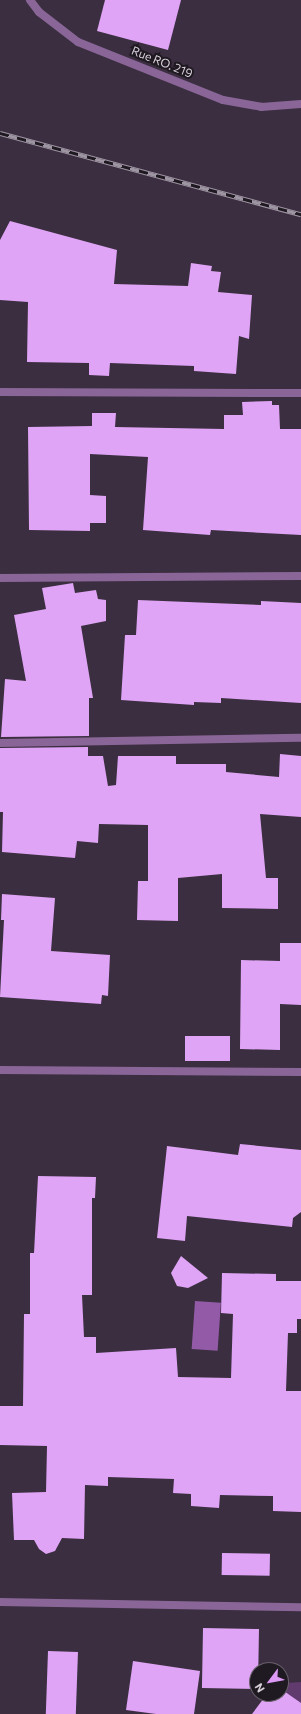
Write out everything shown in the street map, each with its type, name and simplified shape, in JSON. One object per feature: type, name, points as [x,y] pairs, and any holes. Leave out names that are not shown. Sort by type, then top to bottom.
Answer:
[{"type":"street","name":"Rue RO. 219","points":[[30,0],[39,12],[78,42],[223,100],[261,107],[301,104]]},
{"type":"street","points":[[0,392],[301,393]]},
{"type":"street","points":[[0,578],[301,576]]},
{"type":"street","points":[[0,743],[301,738]]},
{"type":"street","points":[[0,1070],[301,1072]]},
{"type":"street","points":[[0,1602],[301,1606]]},
{"type":"shaded area","points":[[195,1301],[221,1303],[218,1351],[192,1349]]},
{"type":"shaded area","points":[[301,1682],[301,1714],[274,1714],[278,1702],[289,1702],[289,1683]]},
{"type":"building","points":[[105,0],[181,0],[168,50],[97,31]]},
{"type":"building","points":[[10,221],[117,250],[114,284],[188,286],[191,263],[212,266],[211,271],[221,272],[218,292],[252,295],[249,339],[239,336],[236,374],[194,371],[194,366],[110,363],[109,376],[89,375],[89,363],[27,362],[28,302],[0,300],[0,240]]},
{"type":"building","points":[[272,401],[272,405],[279,405],[280,429],[301,429],[301,535],[211,530],[210,535],[143,530],[148,457],[90,454],[90,495],[106,496],[106,523],[90,523],[90,531],[29,530],[28,427],[92,426],[92,413],[116,413],[115,427],[224,429],[224,415],[243,415],[242,402]]},
{"type":"building","points":[[73,583],[75,593],[96,590],[98,599],[106,600],[106,621],[81,626],[93,698],[89,698],[89,736],[1,737],[5,679],[26,681],[14,615],[46,609],[42,588]]},
{"type":"building","points":[[138,600],[261,605],[261,601],[301,603],[301,703],[221,698],[221,703],[194,702],[194,705],[121,700],[125,635],[136,635]]},
{"type":"building","points":[[88,747],[88,756],[103,756],[108,786],[116,785],[118,756],[176,756],[176,764],[226,764],[226,772],[279,777],[280,754],[301,756],[301,817],[260,814],[266,878],[278,878],[278,909],[222,908],[222,874],[178,878],[178,921],[137,920],[138,881],[148,881],[148,825],[99,824],[98,843],[77,841],[75,858],[2,852],[3,812],[0,812],[0,748]]},
{"type":"building","points":[[2,894],[55,898],[51,951],[110,955],[108,996],[102,995],[101,1004],[0,997],[4,920],[1,920]]},
{"type":"building","points":[[280,943],[301,943],[301,1005],[280,1004],[280,1050],[240,1049],[241,960],[280,961]]},
{"type":"building","points":[[185,1036],[230,1036],[230,1061],[185,1061]]},
{"type":"building","points":[[240,1144],[301,1150],[301,1212],[293,1218],[292,1227],[187,1216],[185,1241],[157,1238],[167,1146],[238,1155]]},
{"type":"building","points":[[38,1176],[96,1177],[95,1198],[92,1198],[92,1295],[82,1295],[84,1337],[96,1337],[96,1353],[176,1348],[178,1377],[231,1378],[233,1314],[221,1313],[222,1273],[276,1274],[276,1281],[301,1281],[301,1319],[297,1319],[297,1333],[288,1333],[286,1391],[301,1391],[301,1512],[273,1511],[273,1496],[220,1495],[219,1508],[191,1506],[191,1494],[173,1493],[174,1479],[108,1477],[108,1486],[85,1485],[84,1539],[62,1538],[55,1551],[46,1554],[39,1549],[34,1540],[14,1540],[12,1493],[46,1492],[47,1446],[0,1445],[0,1406],[23,1406],[24,1314],[30,1314],[30,1253],[34,1253]]},
{"type":"building","points":[[181,1256],[208,1278],[188,1288],[177,1286],[171,1273]]},
{"type":"building","points":[[222,1553],[270,1554],[270,1576],[222,1575]]},
{"type":"building","points":[[203,1628],[259,1629],[258,1662],[249,1662],[249,1689],[202,1688]]},
{"type":"building","points":[[48,1651],[78,1652],[76,1714],[46,1714]]},
{"type":"building","points":[[133,1661],[200,1671],[194,1714],[156,1714],[126,1710]]},
{"type":"building","points":[[289,1695],[301,1703],[301,1714],[252,1714],[261,1702],[289,1702]]},
{"type":"railway","points":[[0,133],[301,214]]}]
